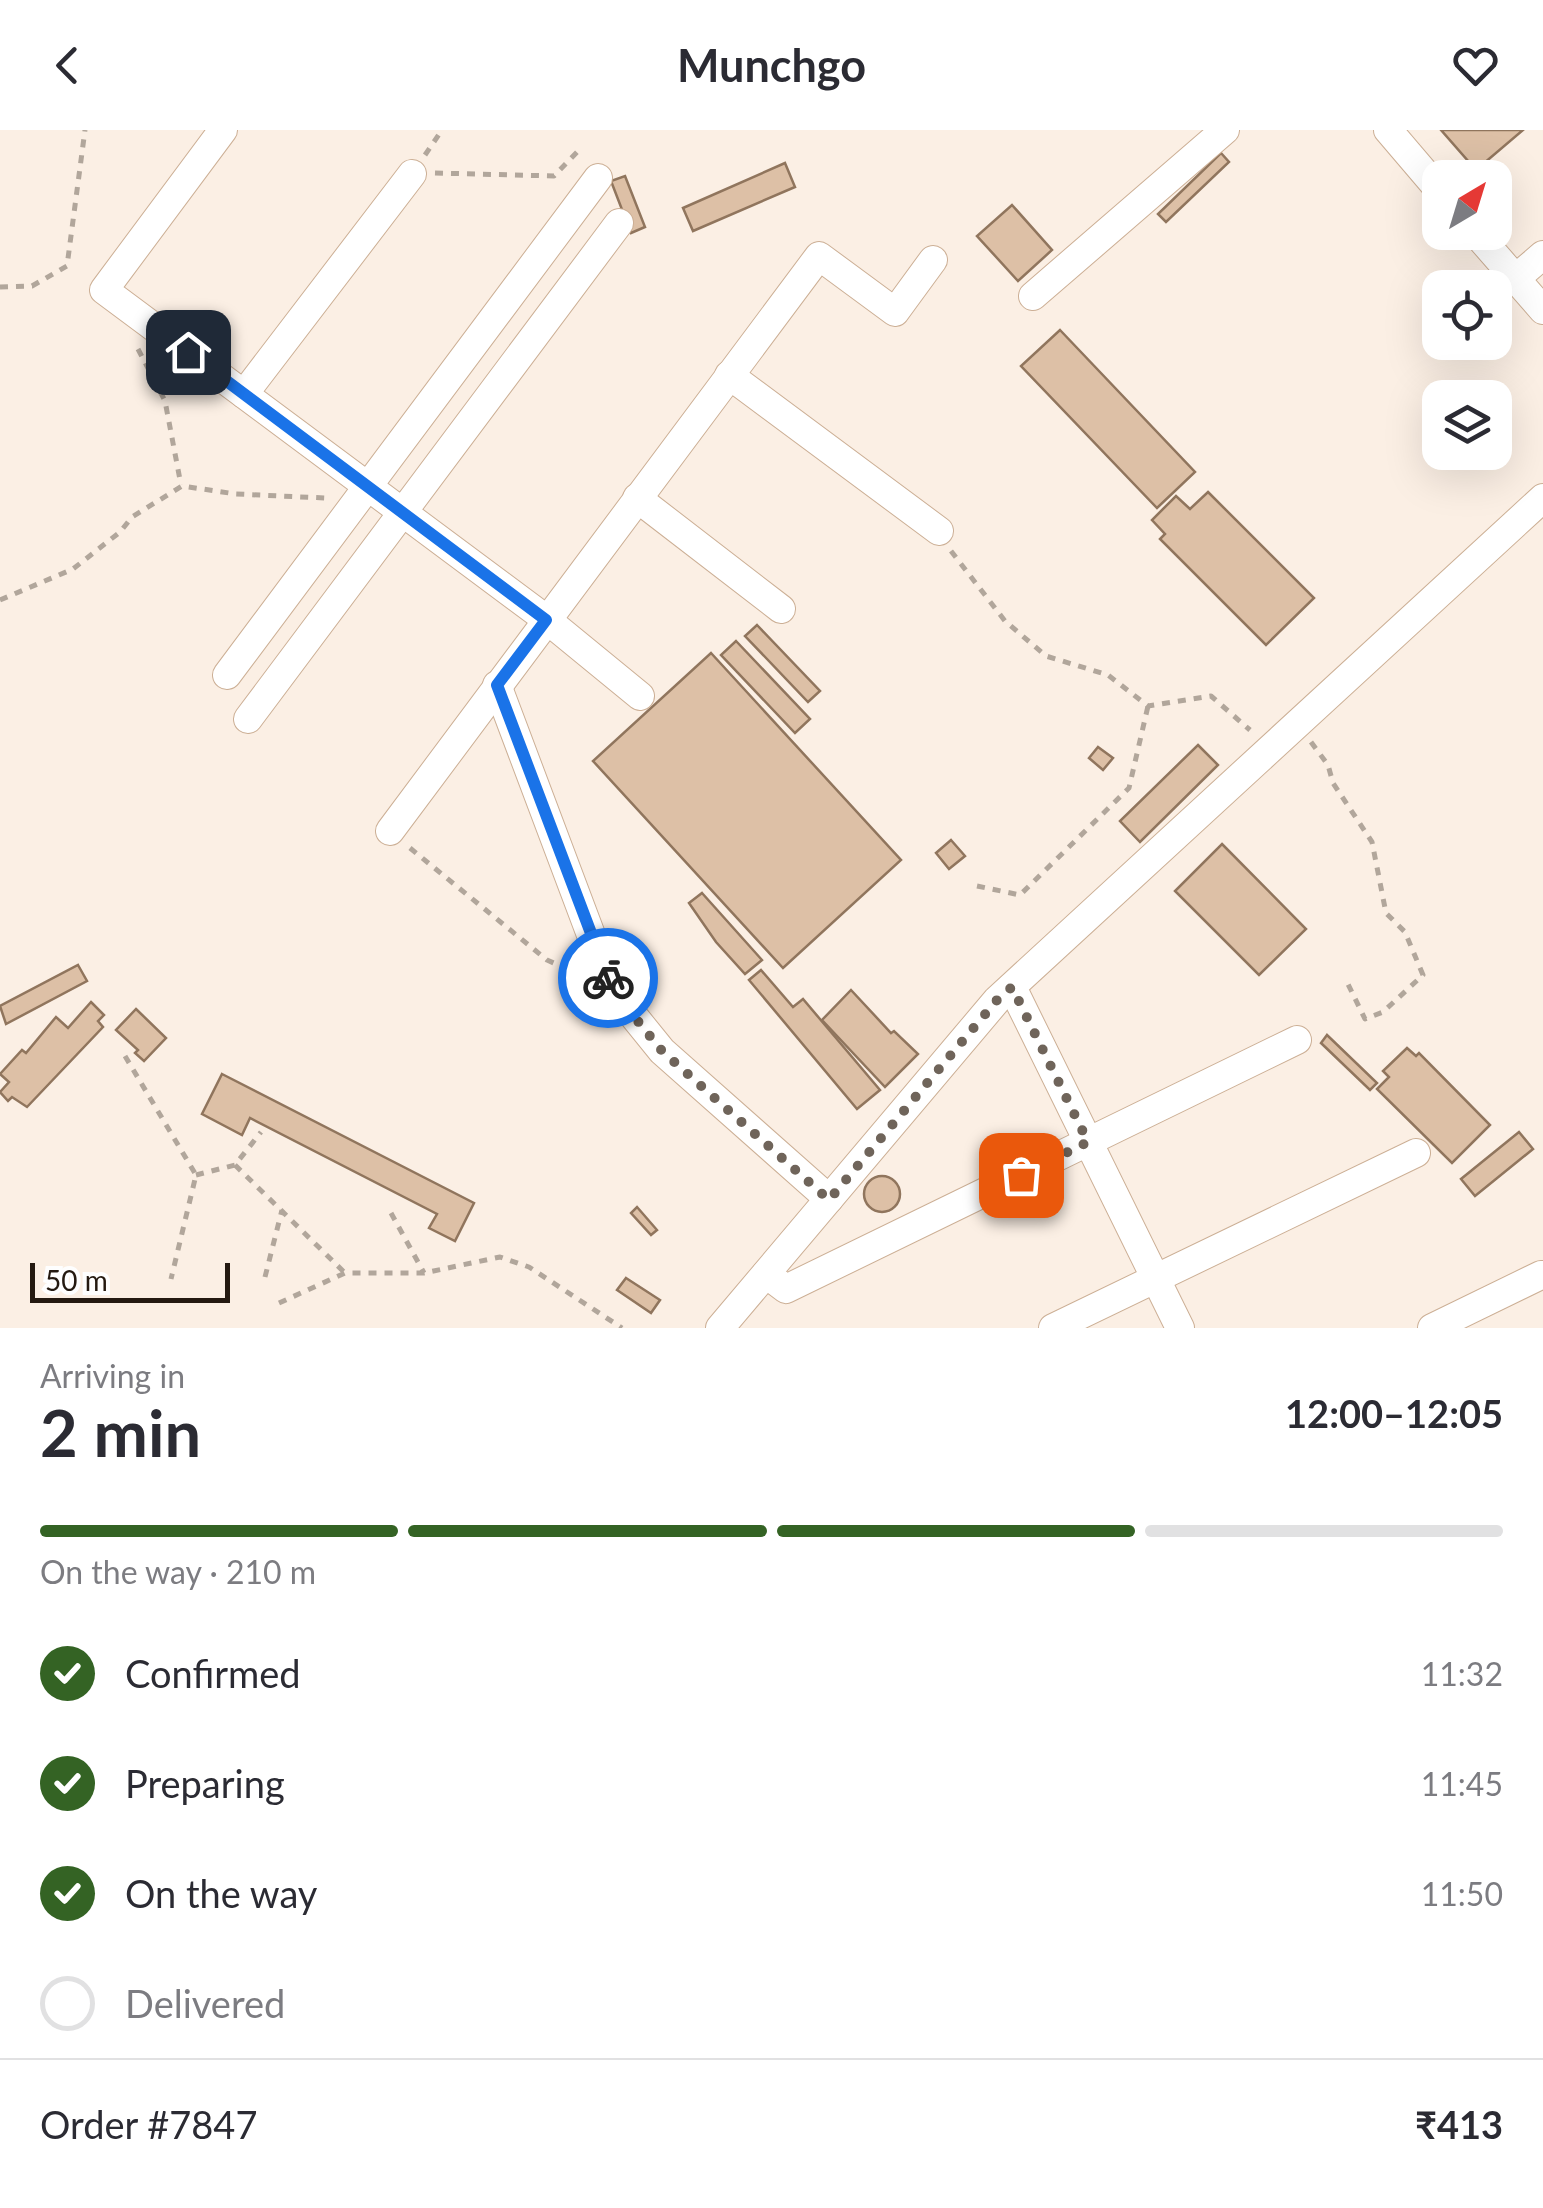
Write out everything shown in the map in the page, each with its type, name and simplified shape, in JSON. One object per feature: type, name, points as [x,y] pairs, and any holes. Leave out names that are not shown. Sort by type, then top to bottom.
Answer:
[{"type":"street","points":[[223,130],[104,290],[244,394],[359,496],[405,514],[640,696]]},
{"type":"street","points":[[1033,296],[1226,130]]},
{"type":"street","points":[[1388,130],[1422,170]]},
{"type":"street","points":[[244,394],[412,174]]},
{"type":"street","points":[[227,676],[598,178]]},
{"type":"street","points":[[248,719],[619,224]]},
{"type":"street","points":[[1491,250],[1543,310]]},
{"type":"street","points":[[1515,279],[1543,255]]},
{"type":"street","points":[[390,831],[819,256],[895,312],[933,260]]},
{"type":"street","points":[[730,375],[939,531]]},
{"type":"street","points":[[637,498],[782,609]]},
{"type":"street","points":[[720,1328],[997,1000],[1543,498]]},
{"type":"street","points":[[497,685],[611,988],[662,1051],[829,1200]]},
{"type":"street","points":[[1012,987],[1180,1328]]},
{"type":"street","points":[[766,1274],[786,1289],[1297,1040]]},
{"type":"street","points":[[1053,1328],[1416,1152]]},
{"type":"street","points":[[1432,1328],[1541,1276]]},
{"type":"path","points":[[0,287],[32,286],[67,266],[85,130]]},
{"type":"path","points":[[412,174],[554,176],[580,149]]},
{"type":"path","points":[[136,346],[165,401],[182,486]]},
{"type":"path","points":[[0,600],[73,569],[120,532],[132,517],[182,486],[236,494],[359,496]]},
{"type":"path","points":[[939,531],[966,573],[1005,621],[1046,656],[1108,675],[1148,706],[1211,696],[1270,749]]},
{"type":"path","points":[[977,886],[1020,895],[1130,788],[1148,706]]},
{"type":"path","points":[[1298,724],[1328,765],[1333,783],[1372,842],[1386,913],[1406,932],[1423,976],[1383,1012],[1366,1018],[1346,980]]},
{"type":"path","points":[[390,831],[547,960],[611,988]]},
{"type":"path","points":[[125,1056],[196,1174],[171,1279]]},
{"type":"path","points":[[196,1174],[235,1165],[261,1132]]},
{"type":"path","points":[[235,1165],[344,1272]]},
{"type":"path","points":[[264,1277],[282,1210]]},
{"type":"path","points":[[391,1213],[424,1273]]},
{"type":"path","points":[[279,1303],[344,1272],[424,1273],[500,1257],[529,1267],[622,1328]]},
{"type":"building","points":[[1441,130],[1523,130],[1488,160],[1467,160]]},
{"type":"building","points":[[1221,153],[1229,162],[1166,222],[1158,214]]},
{"type":"building","points":[[785,163],[795,187],[693,231],[683,208]]},
{"type":"building","points":[[625,176],[645,227],[631,233],[611,181]]},
{"type":"building","points":[[1012,205],[1052,250],[1018,281],[977,236]]},
{"type":"building","points":[[1060,330],[1195,472],[1157,508],[1021,366]]},
{"type":"building","points":[[1208,492],[1314,598],[1266,645],[1160,539],[1165,534],[1152,520],[1176,496],[1190,509]]},
{"type":"building","points":[[757,625],[820,691],[808,702],[745,636]]},
{"type":"building","points":[[736,641],[810,719],[795,733],[721,655]]},
{"type":"building","points":[[711,653],[901,860],[783,968],[593,761]]},
{"type":"building","points":[[1198,745],[1218,765],[1140,842],[1120,821]]},
{"type":"building","points":[[1098,747],[1113,758],[1103,770],[1089,758]]},
{"type":"building","points":[[951,840],[965,856],[949,869],[936,853]]},
{"type":"building","points":[[1222,844],[1306,929],[1259,975],[1175,891]]},
{"type":"building","points":[[702,893],[762,960],[745,974],[689,903]]},
{"type":"building","points":[[78,965],[87,981],[6,1024],[0,1006]]},
{"type":"building","points":[[761,970],[793,1007],[803,999],[880,1090],[857,1109],[749,980]]},
{"type":"building","points":[[851,990],[891,1033],[894,1031],[918,1054],[885,1087],[822,1020]]},
{"type":"building","points":[[91,1002],[104,1015],[98,1021],[103,1027],[27,1107],[12,1097],[8,1101],[0,1092],[9,1082],[0,1074],[22,1050],[26,1053],[56,1017],[68,1028]]},
{"type":"building","points":[[136,1009],[166,1038],[144,1061],[116,1030]]},
{"type":"building","points":[[1327,1035],[1377,1083],[1370,1090],[1321,1043]]},
{"type":"building","points":[[1407,1048],[1416,1056],[1419,1053],[1490,1125],[1452,1163],[1377,1089],[1389,1077],[1383,1071]]},
{"type":"building","points":[[222,1074],[474,1203],[455,1241],[429,1228],[437,1214],[250,1118],[242,1135],[202,1114]]},
{"type":"building","points":[[1519,1132],[1533,1149],[1475,1196],[1461,1179]]},
{"type":"building","points":[[882,1176],[895,1181],[900,1194],[895,1207],[882,1212],[869,1207],[864,1194],[869,1181]]},
{"type":"building","points":[[637,1207],[657,1230],[651,1235],[631,1213]]},
{"type":"building","points":[[626,1278],[660,1300],[651,1313],[617,1290]]},
{"type":"way so far","points":[[608,978],[611,988],[662,1051],[829,1200],[1012,987],[1088,1142],[1021,1175]]},
{"type":"route","points":[[188,352],[546,620],[497,685],[608,978]]}]
